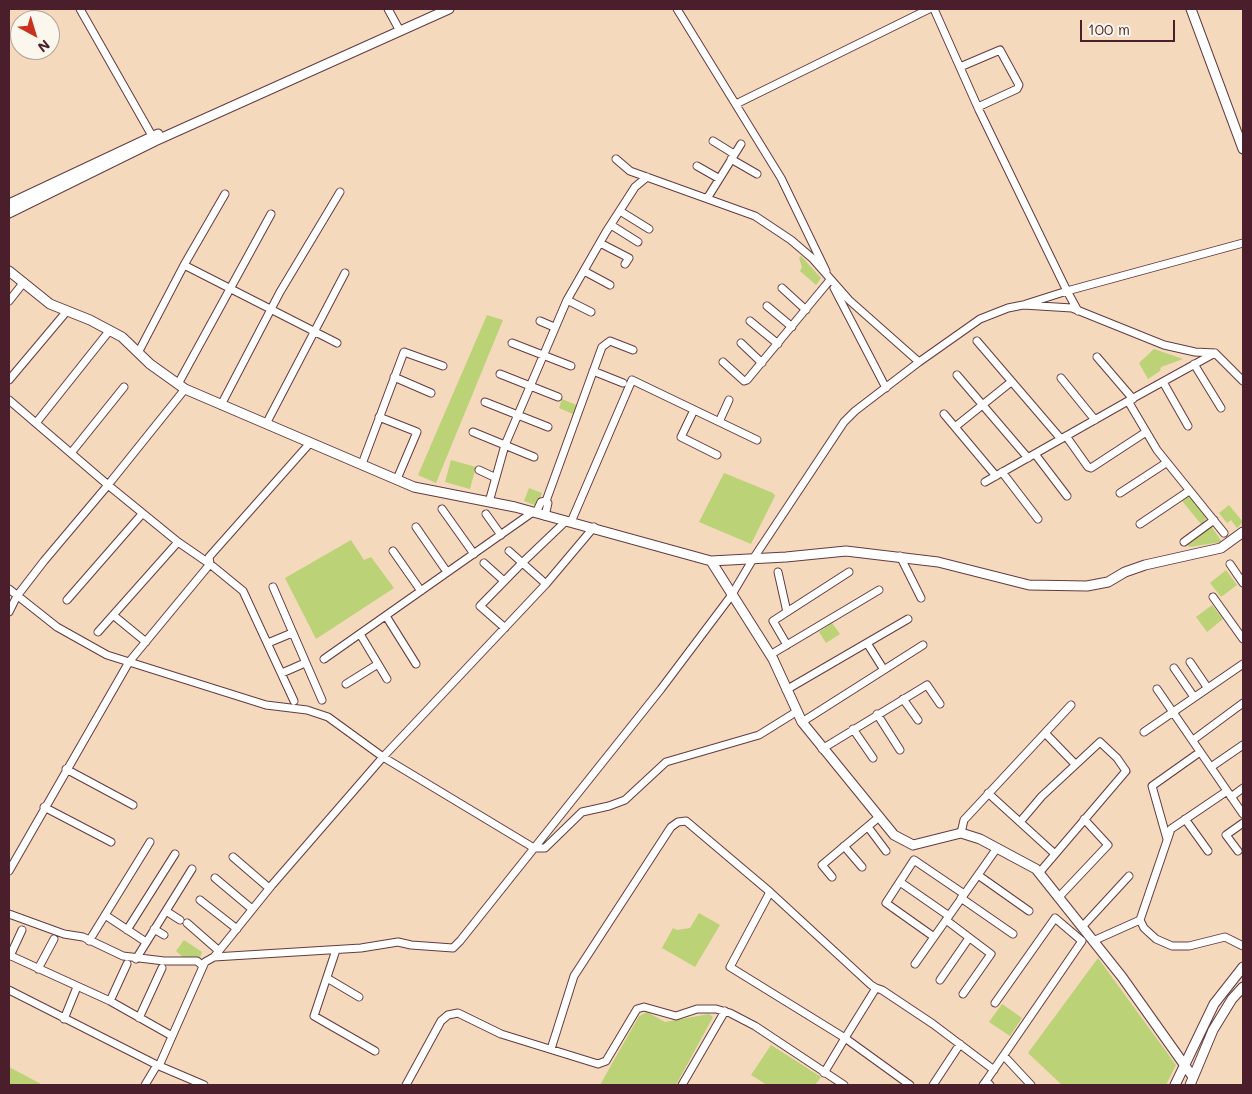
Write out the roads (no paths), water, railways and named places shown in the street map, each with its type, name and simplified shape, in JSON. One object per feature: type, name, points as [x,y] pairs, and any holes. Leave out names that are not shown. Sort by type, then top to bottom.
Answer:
[{"type":"street","points":[[80,9],[154,139]]},
{"type":"street","points":[[388,9],[399,29]]},
{"type":"street","points":[[399,29],[436,9]]},
{"type":"street","points":[[9,204],[399,29],[450,9]]},
{"type":"street","points":[[677,9],[781,178],[830,280],[886,388]]},
{"type":"street","points":[[736,104],[929,9]]},
{"type":"street","points":[[934,9],[978,107],[1078,310]]},
{"type":"street","points":[[1191,9],[1243,149]]},
{"type":"street","points":[[960,67],[1000,50],[1019,85],[1017,90],[978,107]]},
{"type":"street","points":[[9,213],[154,139]]},
{"type":"street","points":[[713,141],[757,174]]},
{"type":"street","points":[[708,197],[740,144]]},
{"type":"street","points":[[616,159],[630,171],[708,197],[762,220],[805,252],[830,280],[919,362]]},
{"type":"street","points":[[697,166],[718,178]]},
{"type":"street","points":[[489,502],[494,477],[505,445],[529,385],[567,300],[620,211],[636,187],[647,177]]},
{"type":"street","points":[[221,405],[270,310],[340,192]]},
{"type":"street","points":[[138,353],[184,265],[225,194]]},
{"type":"street","points":[[620,211],[649,229]]},
{"type":"street","points":[[9,612],[17,596],[108,485],[181,387],[229,289],[271,214]]},
{"type":"street","points":[[611,226],[638,242]]},
{"type":"street","points":[[600,243],[629,258],[625,264]]},
{"type":"street","points":[[166,910],[184,922],[217,954],[336,950],[398,942],[411,945],[453,948],[481,916],[661,689],[732,596],[753,559],[844,422],[919,362],[980,319],[1008,308],[1243,243]]},
{"type":"street","points":[[184,265],[336,343]]},
{"type":"street","points":[[9,271],[50,304],[67,310],[122,337],[150,364],[181,387],[414,487],[489,502],[594,527],[711,561],[846,551],[938,562],[1029,585],[1087,586],[1108,582],[1125,572],[1145,565],[1221,548],[1243,532]]},
{"type":"street","points":[[584,271],[610,285]]},
{"type":"street","points":[[266,424],[346,273]]},
{"type":"street","points":[[723,362],[744,381],[762,363],[830,280]]},
{"type":"street","points":[[9,301],[24,282]]},
{"type":"street","points":[[782,288],[806,310]]},
{"type":"street","points":[[567,300],[591,312]]},
{"type":"street","points":[[1023,305],[1078,310],[1164,345],[1195,352],[1215,353],[1243,381]]},
{"type":"street","points":[[767,306],[792,327]]},
{"type":"street","points":[[9,380],[67,310]]},
{"type":"street","points":[[750,320],[778,344]]},
{"type":"street","points":[[540,321],[554,327]]},
{"type":"street","points":[[36,423],[110,330]]},
{"type":"street","points":[[324,659],[501,535],[538,514],[548,503],[546,501],[606,343],[610,341],[633,350]]},
{"type":"street","points":[[977,341],[1011,382],[1088,467],[1091,468],[1146,432]]},
{"type":"street","points":[[512,343],[571,366]]},
{"type":"street","points":[[741,343],[762,363]]},
{"type":"street","points":[[362,464],[404,352],[443,366]]},
{"type":"street","points":[[985,482],[1215,353]]},
{"type":"street","points":[[1097,358],[1131,400],[1146,432],[1166,462],[1224,533]]},
{"type":"street","points":[[1194,364],[1221,408]]},
{"type":"street","points":[[594,371],[623,382]]},
{"type":"street","points":[[500,374],[558,396]]},
{"type":"street","points":[[957,375],[1028,458]]},
{"type":"street","points":[[394,378],[431,393]]},
{"type":"street","points":[[1061,378],[1095,420]]},
{"type":"street","points":[[505,628],[480,606],[522,563],[568,521],[632,380],[757,440]]},
{"type":"street","points":[[956,427],[1011,382]]},
{"type":"street","points":[[1163,382],[1188,426]]},
{"type":"street","points":[[71,453],[124,387]]},
{"type":"street","points":[[9,400],[142,514],[243,591],[294,701]]},
{"type":"street","points":[[719,422],[729,400]]},
{"type":"street","points":[[485,402],[548,427]]},
{"type":"street","points":[[694,410],[681,438],[717,455]]},
{"type":"street","points":[[944,414],[1038,519]]},
{"type":"street","points":[[379,417],[417,432],[397,479]]},
{"type":"street","points":[[473,432],[534,457]]},
{"type":"street","points":[[9,871],[44,807],[129,662],[210,564],[209,556],[215,548],[310,443]]},
{"type":"street","points":[[1035,454],[1067,496]]},
{"type":"street","points":[[1120,493],[1166,462]]},
{"type":"street","points":[[479,470],[494,477]]},
{"type":"street","points":[[1140,524],[1189,491]]},
{"type":"street","points":[[442,509],[474,554]]},
{"type":"street","points":[[67,600],[142,514]]},
{"type":"street","points":[[486,514],[501,535]]},
{"type":"street","points":[[1184,542],[1214,520]]},
{"type":"street","points":[[416,527],[447,572]]},
{"type":"street","points":[[145,1085],[158,1066],[205,962],[217,954],[269,888],[383,757],[546,584],[594,527]]},
{"type":"street","points":[[98,632],[178,542]]},
{"type":"street","points":[[393,551],[421,591]]},
{"type":"street","points":[[509,551],[546,584]]},
{"type":"street","points":[[900,556],[921,598]]},
{"type":"street","points":[[711,561],[770,655],[802,722],[822,749],[894,835],[913,845],[961,833],[980,839],[1039,873],[1093,941],[1184,1064],[1192,1081],[1199,1085]]},
{"type":"street","points":[[484,563],[504,582]]},
{"type":"street","points":[[1230,564],[1243,583]]},
{"type":"street","points":[[778,572],[787,612]]},
{"type":"street","points":[[787,645],[773,621],[849,572]]},
{"type":"street","points":[[273,587],[322,700]]},
{"type":"street","points":[[9,589],[57,627],[80,642],[129,662],[266,705],[319,713],[341,725],[383,757],[534,848],[545,848],[582,812],[625,800],[666,762],[759,735],[796,712]]},
{"type":"street","points":[[770,655],[880,590]]},
{"type":"street","points":[[1213,597],[1242,634]]},
{"type":"street","points":[[113,615],[146,642]]},
{"type":"street","points":[[386,616],[416,664]]},
{"type":"street","points":[[786,690],[908,619]]},
{"type":"street","points":[[268,643],[292,633]]},
{"type":"street","points":[[360,634],[387,679]]},
{"type":"street","points":[[867,643],[884,670]]},
{"type":"street","points":[[802,722],[923,645]]},
{"type":"street","points":[[1190,662],[1208,687]]},
{"type":"street","points":[[282,673],[305,663]]},
{"type":"street","points":[[346,684],[378,664]]},
{"type":"street","points":[[1144,732],[1243,664]]},
{"type":"street","points":[[1174,668],[1194,697]]},
{"type":"street","points":[[822,749],[927,685],[940,704]]},
{"type":"street","points":[[1157,689],[1243,814]]},
{"type":"street","points":[[904,699],[918,720]]},
{"type":"street","points":[[1193,740],[1243,703]]},
{"type":"street","points":[[961,833],[964,820],[1071,705]]},
{"type":"street","points":[[878,714],[900,750]]},
{"type":"street","points":[[853,729],[873,758]]},
{"type":"street","points":[[1044,733],[1075,764]]},
{"type":"street","points":[[1020,822],[1042,796],[1100,742],[1117,758],[1126,771],[1126,774],[1084,819],[1039,873]]},
{"type":"street","points":[[1211,768],[1243,745]]},
{"type":"street","points":[[1167,839],[1152,786],[1200,752]]},
{"type":"street","points":[[66,769],[133,805]]},
{"type":"street","points":[[1243,788],[1229,794],[1171,829],[1140,920],[1144,928],[1156,939],[1172,946],[1189,946],[1225,937],[1243,946]]},
{"type":"street","points":[[988,794],[1055,854]]},
{"type":"street","points":[[44,807],[111,842]]},
{"type":"street","points":[[832,877],[822,865],[879,817]]},
{"type":"street","points":[[1058,898],[1108,845],[1084,819]]},
{"type":"street","points":[[1185,820],[1208,851]]},
{"type":"street","points":[[551,1049],[574,976],[671,827],[678,822],[686,821],[770,892],[871,985],[960,1044],[994,1070]]},
{"type":"street","points":[[1238,851],[1226,835],[1243,823]]},
{"type":"street","points":[[868,827],[886,851]]},
{"type":"street","points":[[90,941],[150,842]]},
{"type":"street","points":[[844,846],[862,867]]},
{"type":"street","points":[[915,964],[997,848]]},
{"type":"street","points":[[127,930],[175,854]]},
{"type":"street","points":[[233,857],[269,888]]},
{"type":"street","points":[[934,937],[886,903],[914,860],[1014,934]]},
{"type":"street","points":[[136,959],[192,870]]},
{"type":"street","points":[[978,875],[1029,911]]},
{"type":"street","points":[[1082,927],[1129,876]]},
{"type":"street","points":[[215,878],[252,910]]},
{"type":"street","points":[[900,882],[948,918],[969,938],[992,954],[963,994]]},
{"type":"street","points":[[770,892],[730,967],[845,1038],[910,1085]]},
{"type":"street","points":[[200,900],[237,930]]},
{"type":"street","points":[[9,914],[64,934],[83,937],[123,956],[164,962],[197,961],[203,966]]},
{"type":"street","points":[[105,915],[146,942]]},
{"type":"street","points":[[986,1084],[1082,941],[1055,918],[995,1003]]},
{"type":"street","points":[[1093,941],[1140,920]]},
{"type":"street","points":[[154,929],[164,935]]},
{"type":"street","points":[[22,930],[10,955],[110,1001],[172,1036]]},
{"type":"street","points":[[940,980],[969,938]]},
{"type":"street","points":[[38,969],[54,939]]},
{"type":"street","points":[[336,950],[314,1016],[375,1051]]},
{"type":"street","points":[[110,1001],[127,964]]},
{"type":"street","points":[[1174,1085],[1214,1004],[1243,967]]},
{"type":"street","points":[[140,1018],[162,968]]},
{"type":"street","points":[[327,978],[359,997]]},
{"type":"street","points":[[64,1019],[77,987]]},
{"type":"street","points":[[1192,1081],[1212,1030],[1232,999],[1243,987]]},
{"type":"street","points":[[824,1073],[876,988]]},
{"type":"street","points":[[9,990],[158,1066],[204,1085]]},
{"type":"street","points":[[406,1085],[441,1021],[448,1015],[458,1012],[501,1034],[602,1064],[612,1054],[637,1009],[644,1007],[676,1016],[697,1009],[725,1011],[756,1026],[844,1085]]},
{"type":"street","points":[[682,1085],[725,1011]]},
{"type":"street","points":[[933,1085],[960,1044]]},
{"type":"street","points":[[1004,1056],[1030,1085]]}]
